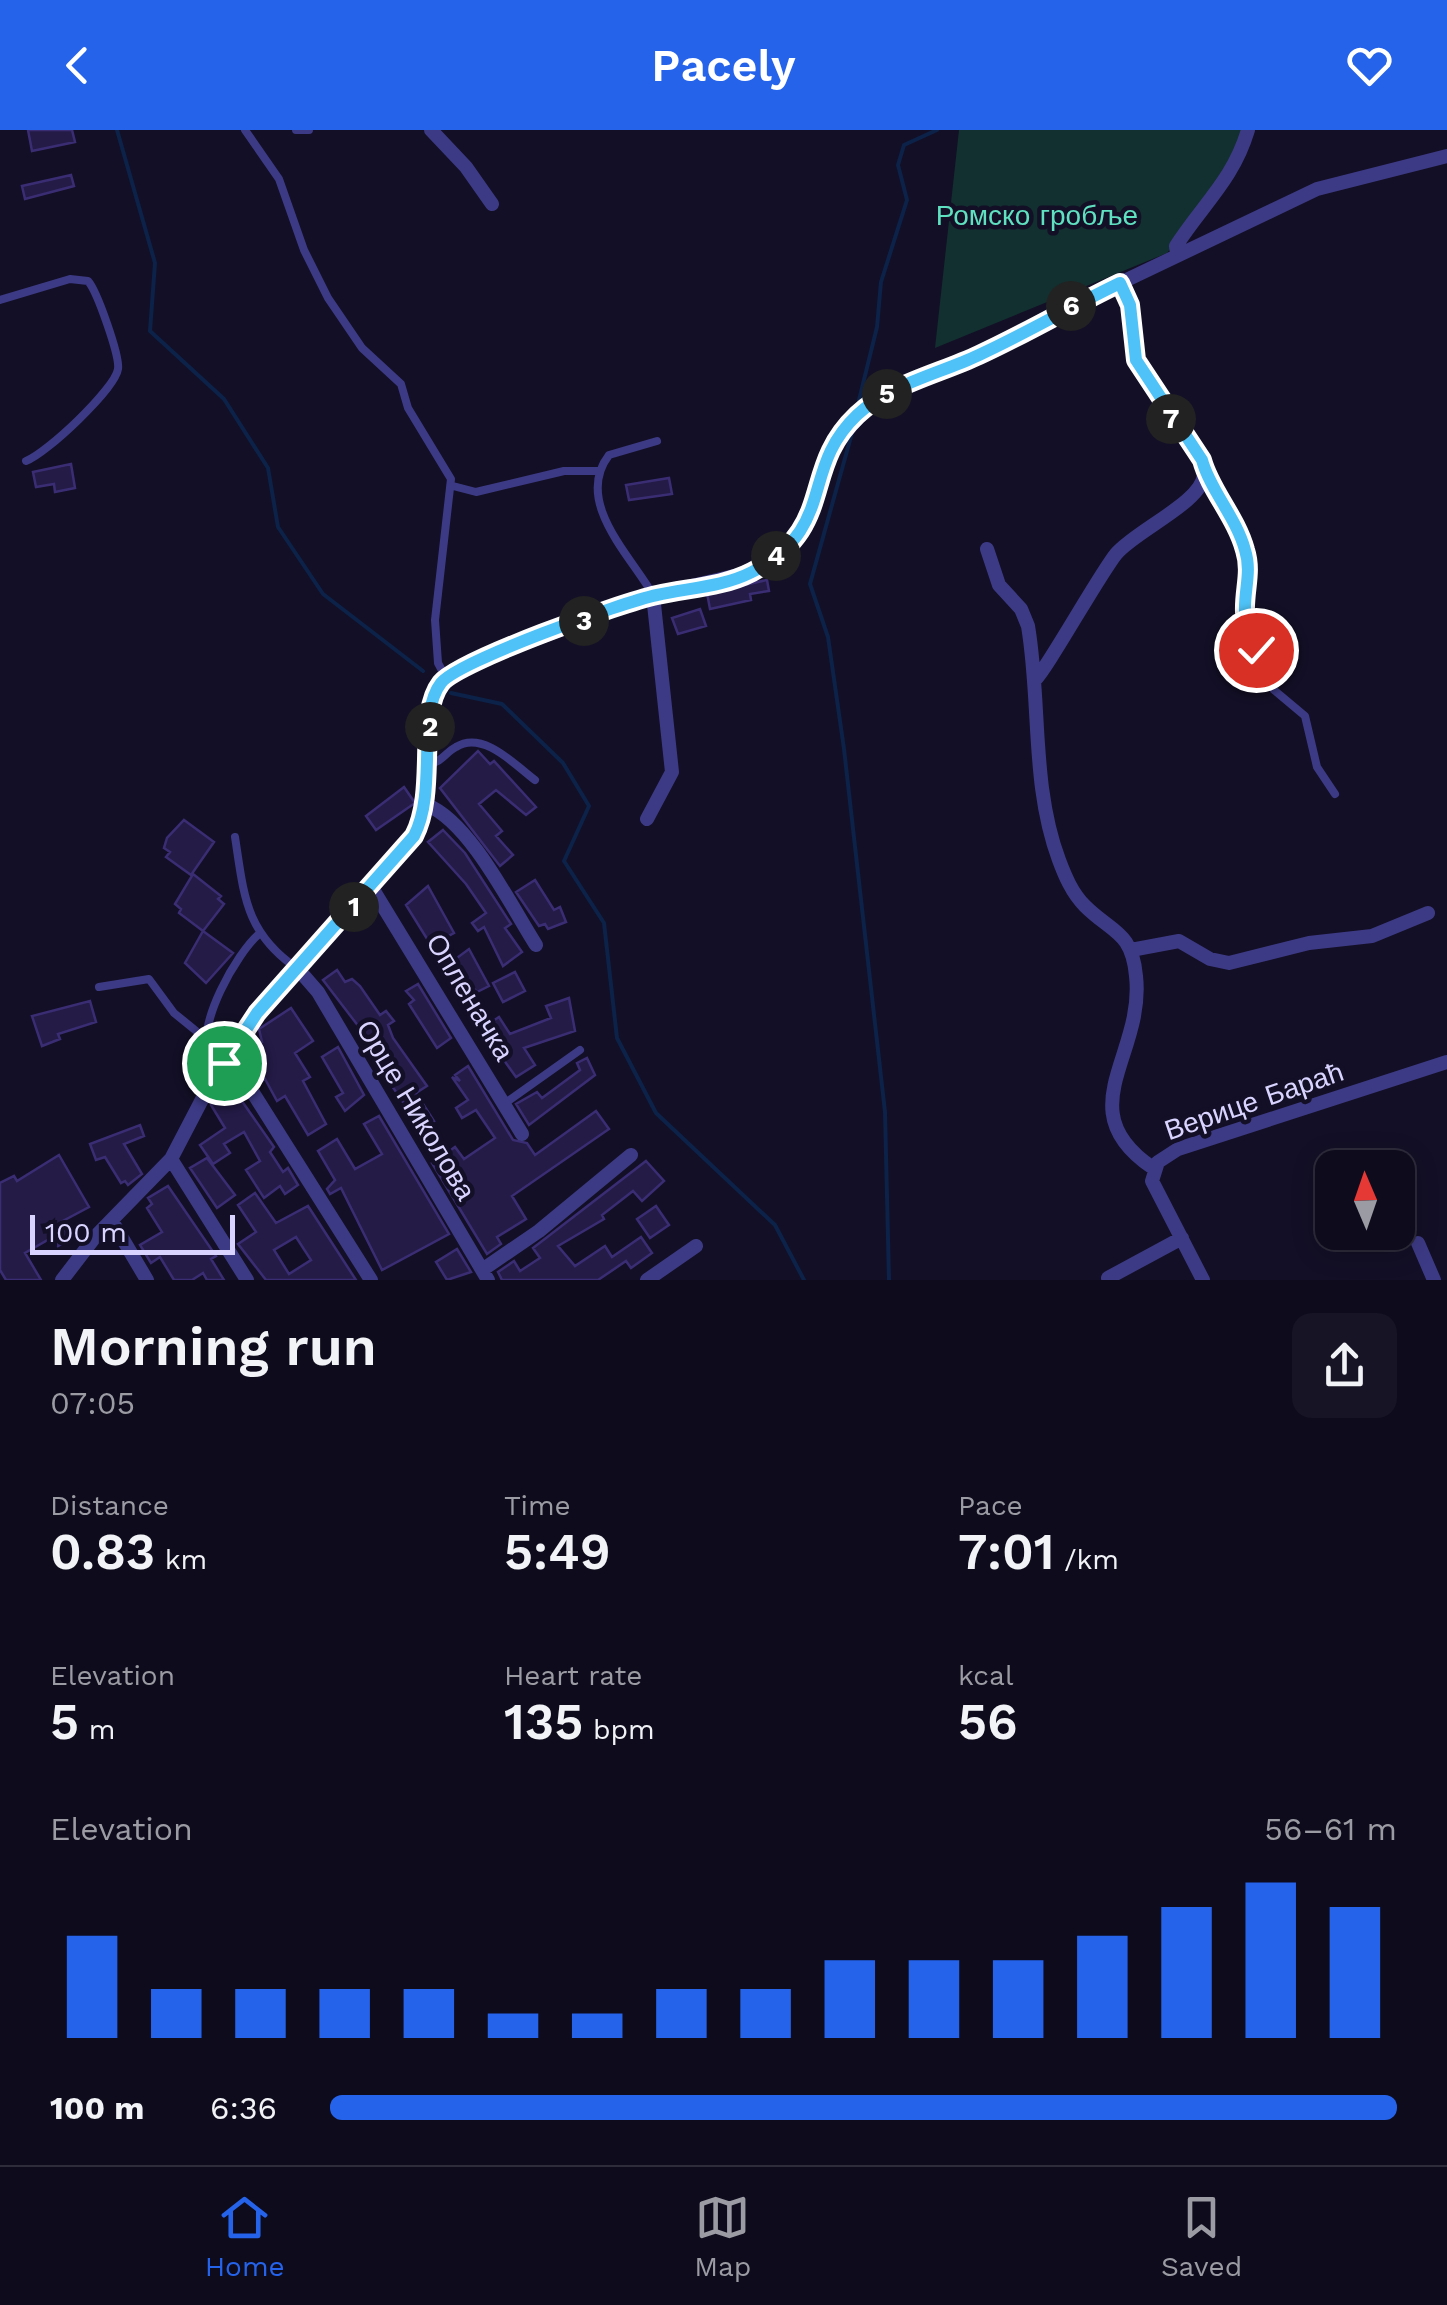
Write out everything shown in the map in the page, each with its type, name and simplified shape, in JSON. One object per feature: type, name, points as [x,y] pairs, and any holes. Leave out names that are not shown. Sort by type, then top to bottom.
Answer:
[{"type":"street","points":[[431,130],[466,167],[492,204]]},
{"type":"street","points":[[1177,255],[1176,246],[1196,215],[1233,172],[1248,130]]},
{"type":"street","points":[[62,1280],[171,1159],[224,1063],[257,1013],[372,888],[414,836],[427,805],[432,702],[446,678],[481,659],[653,595],[736,578],[770,561],[806,527],[820,473],[854,418],[884,396],[981,354],[1177,255],[1340,180],[1447,156]]},
{"type":"street","points":[[1034,681],[1118,551],[1143,528],[1192,498],[1204,474],[1202,460],[1136,360],[1130,305],[1120,283]]},
{"type":"street","points":[[987,549],[999,584],[1025,618],[1048,821],[1059,861],[1077,897],[1118,929],[1131,950],[1136,1017],[1128,1051],[1112,1088],[1110,1109],[1126,1143],[1153,1168]]},
{"type":"street","points":[[648,819],[672,772],[653,595]]},
{"type":"street","points":[[427,805],[450,820],[480,858],[536,945]]},
{"type":"street","name":"Опленачка","points":[[372,888],[522,1134]]},
{"type":"street","points":[[1131,950],[1179,942],[1210,960],[1229,963],[1309,942],[1372,936],[1428,913]]},
{"type":"street","name":"Орце Николова","points":[[298,968],[318,992],[485,1275]]},
{"type":"street","name":"Верице Бараћ","points":[[1202,1280],[1152,1181],[1153,1168],[1178,1149],[1447,1062]]},
{"type":"street","points":[[224,1063],[243,1076],[370,1280]]},
{"type":"street","points":[[485,1275],[632,1155]]},
{"type":"street","points":[[171,1159],[247,1280]]},
{"type":"street","points":[[112,1221],[146,1280]]},
{"type":"street","points":[[1108,1278],[1182,1238]]},
{"type":"street","points":[[1418,1243],[1434,1280]]},
{"type":"street","points":[[647,1280],[696,1246]]},
{"type":"lane","points":[[245,130],[279,179],[304,250],[328,298],[362,348],[401,384],[408,408],[453,486],[435,620],[438,663],[446,678]]},
{"type":"lane","points":[[296,130],[309,130]]},
{"type":"lane","points":[[0,300],[62,280],[88,282],[96,291],[118,358],[114,379],[66,434],[48,451],[26,461]]},
{"type":"lane","points":[[653,595],[611,534],[602,507],[600,471],[605,460],[618,450],[657,441]]},
{"type":"lane","points":[[453,486],[476,492],[564,471],[600,471]]},
{"type":"lane","points":[[1204,474],[1224,500],[1243,543],[1249,567],[1246,619],[1269,683],[1305,716],[1317,768],[1335,794]]},
{"type":"lane","points":[[429,764],[440,762],[458,745],[477,742],[494,748],[535,780]]},
{"type":"lane","points":[[235,837],[245,899],[259,934],[272,952],[298,968]]},
{"type":"lane","points":[[224,1063],[209,1055],[206,1039],[229,972],[259,934]]},
{"type":"lane","points":[[99,987],[149,979],[174,1014],[206,1039]]},
{"type":"lane","points":[[504,1104],[580,1050]]},
{"type":"green space","name":"Ромско гробље","points":[[959,130],[1247,130],[1199,213],[1167,253],[935,348]]},
{"type":"building","points":[[28,130],[72,130],[75,142],[32,151]]},
{"type":"building","points":[[71,175],[74,186],[25,199],[22,186]]},
{"type":"building","points":[[71,464],[75,488],[55,492],[54,484],[36,487],[33,472]]},
{"type":"building","points":[[669,478],[672,494],[629,500],[626,485]]},
{"type":"building","points":[[767,580],[769,591],[750,594],[751,600],[710,609],[707,593]]},
{"type":"building","points":[[700,609],[706,626],[678,634],[672,618]]},
{"type":"building","points":[[478,751],[490,764],[494,761],[536,807],[526,815],[496,790],[479,804],[502,831],[496,836],[513,855],[500,866],[440,788]]},
{"type":"building","points":[[404,787],[415,803],[376,830],[366,816]]},
{"type":"building","points":[[184,820],[214,842],[191,875],[166,857],[170,852],[164,848],[167,838]]},
{"type":"building","points":[[443,830],[465,853],[511,924],[505,928],[522,952],[503,966],[484,927],[478,931],[472,923],[486,913],[428,842]]},
{"type":"building","points":[[193,874],[221,896],[218,899],[224,904],[203,931],[179,913],[181,909],[175,904]]},
{"type":"building","points":[[535,880],[554,910],[560,907],[566,922],[548,929],[545,924],[539,926],[516,892]]},
{"type":"building","points":[[428,886],[454,933],[429,942],[406,905]]},
{"type":"building","points":[[203,931],[233,953],[206,983],[185,963]]},
{"type":"building","points":[[469,949],[489,986],[477,992],[466,979],[461,982],[450,963]]},
{"type":"building","points":[[337,970],[345,982],[352,979],[360,986],[380,1015],[386,1011],[394,1021],[388,1025],[393,1038],[427,1086],[416,1093],[434,1121],[423,1128],[419,1123],[414,1127],[405,1113],[409,1111],[375,1061],[382,1057],[323,980]]},
{"type":"building","points":[[515,972],[525,991],[503,1002],[493,983]]},
{"type":"building","points":[[418,984],[451,1038],[437,1048],[409,1004],[414,1000],[406,991]]},
{"type":"building","points":[[569,998],[575,1031],[524,1048],[535,1065],[516,1077],[487,1037],[492,1033],[487,1025],[499,1017],[510,1034],[551,1018],[546,1006]]},
{"type":"building","points":[[90,1001],[96,1022],[58,1034],[60,1039],[42,1046],[32,1016]]},
{"type":"building","points":[[291,1008],[313,1041],[295,1053],[310,1077],[303,1081],[326,1124],[308,1135],[285,1096],[277,1101],[265,1079],[259,1083],[242,1056],[262,1042],[259,1029]]},
{"type":"building","points":[[338,1047],[364,1095],[345,1111],[336,1097],[343,1093],[322,1057]]},
{"type":"building","points":[[587,1058],[595,1075],[529,1125],[516,1104],[537,1092],[542,1098],[580,1070],[577,1063]]},
{"type":"building","points":[[468,1066],[513,1140],[527,1143],[535,1155],[596,1111],[609,1129],[512,1196],[526,1219],[497,1237],[501,1244],[487,1254],[432,1163],[455,1147],[464,1159],[495,1138],[476,1110],[462,1118],[456,1108],[468,1100],[452,1077],[460,1081],[455,1075]]},
{"type":"building","points":[[230,1084],[274,1147],[270,1152],[283,1172],[288,1168],[298,1185],[285,1194],[280,1186],[264,1198],[246,1170],[260,1161],[244,1132],[224,1144],[230,1153],[213,1164],[200,1145],[225,1128],[211,1105],[219,1091]]},
{"type":"building","points":[[379,1116],[449,1234],[382,1270],[341,1188],[330,1194],[327,1189],[335,1180],[318,1151],[337,1139],[355,1169],[382,1154],[364,1124]]},
{"type":"building","points":[[140,1125],[144,1136],[124,1144],[142,1174],[128,1185],[125,1181],[121,1183],[105,1157],[96,1160],[90,1144]]},
{"type":"building","points":[[59,1155],[89,1207],[61,1222],[70,1239],[58,1246],[53,1237],[25,1253],[41,1280],[6,1280],[0,1270],[0,1183],[14,1176],[17,1181]]},
{"type":"building","points":[[207,1158],[235,1195],[217,1208],[190,1168]]},
{"type":"building","points":[[646,1161],[664,1181],[642,1201],[633,1191],[602,1215],[604,1219],[558,1246],[575,1266],[605,1246],[612,1257],[641,1237],[652,1253],[631,1268],[626,1261],[598,1280],[502,1280],[498,1272],[514,1261],[520,1271],[540,1258],[533,1248]]},
{"type":"building","points":[[168,1186],[216,1256],[211,1259],[224,1280],[207,1280],[203,1273],[192,1280],[174,1280],[160,1257],[151,1263],[140,1245],[162,1232],[147,1208],[152,1204],[148,1198]]},
{"type":"building","points":[[255,1193],[276,1223],[308,1206],[356,1280],[266,1280],[238,1244],[256,1232],[238,1205]],"holes":[[[296,1237],[311,1260],[289,1274],[274,1250]]]},
{"type":"building","points":[[656,1206],[669,1225],[650,1238],[637,1219]]},
{"type":"building","points":[[457,1249],[471,1272],[447,1280],[436,1262]]},
{"type":"waterway","points":[[117,130],[155,263],[150,331],[224,399],[268,468],[278,527],[323,594],[423,671]]},
{"type":"waterway","points":[[859,400],[877,327],[881,282],[907,200],[898,165],[904,145],[937,130]]},
{"type":"waterway","points":[[852,433],[810,584],[828,637],[844,749],[885,1112],[889,1280]]},
{"type":"waterway","points":[[451,693],[502,704],[563,763],[589,806],[564,861],[604,923],[617,1038],[656,1113],[775,1225],[804,1280]]},
{"type":"route","points":[[224,1063],[257,1013],[372,888],[414,836],[427,805],[432,702],[446,678],[458,668],[653,595],[717,584],[770,561],[795,542],[806,527],[820,473],[834,446],[844,429],[871,403],[981,354],[1120,283],[1130,305],[1136,360],[1181,434],[1202,460],[1204,474],[1224,500],[1243,543],[1249,567],[1246,619],[1256,650]]}]
